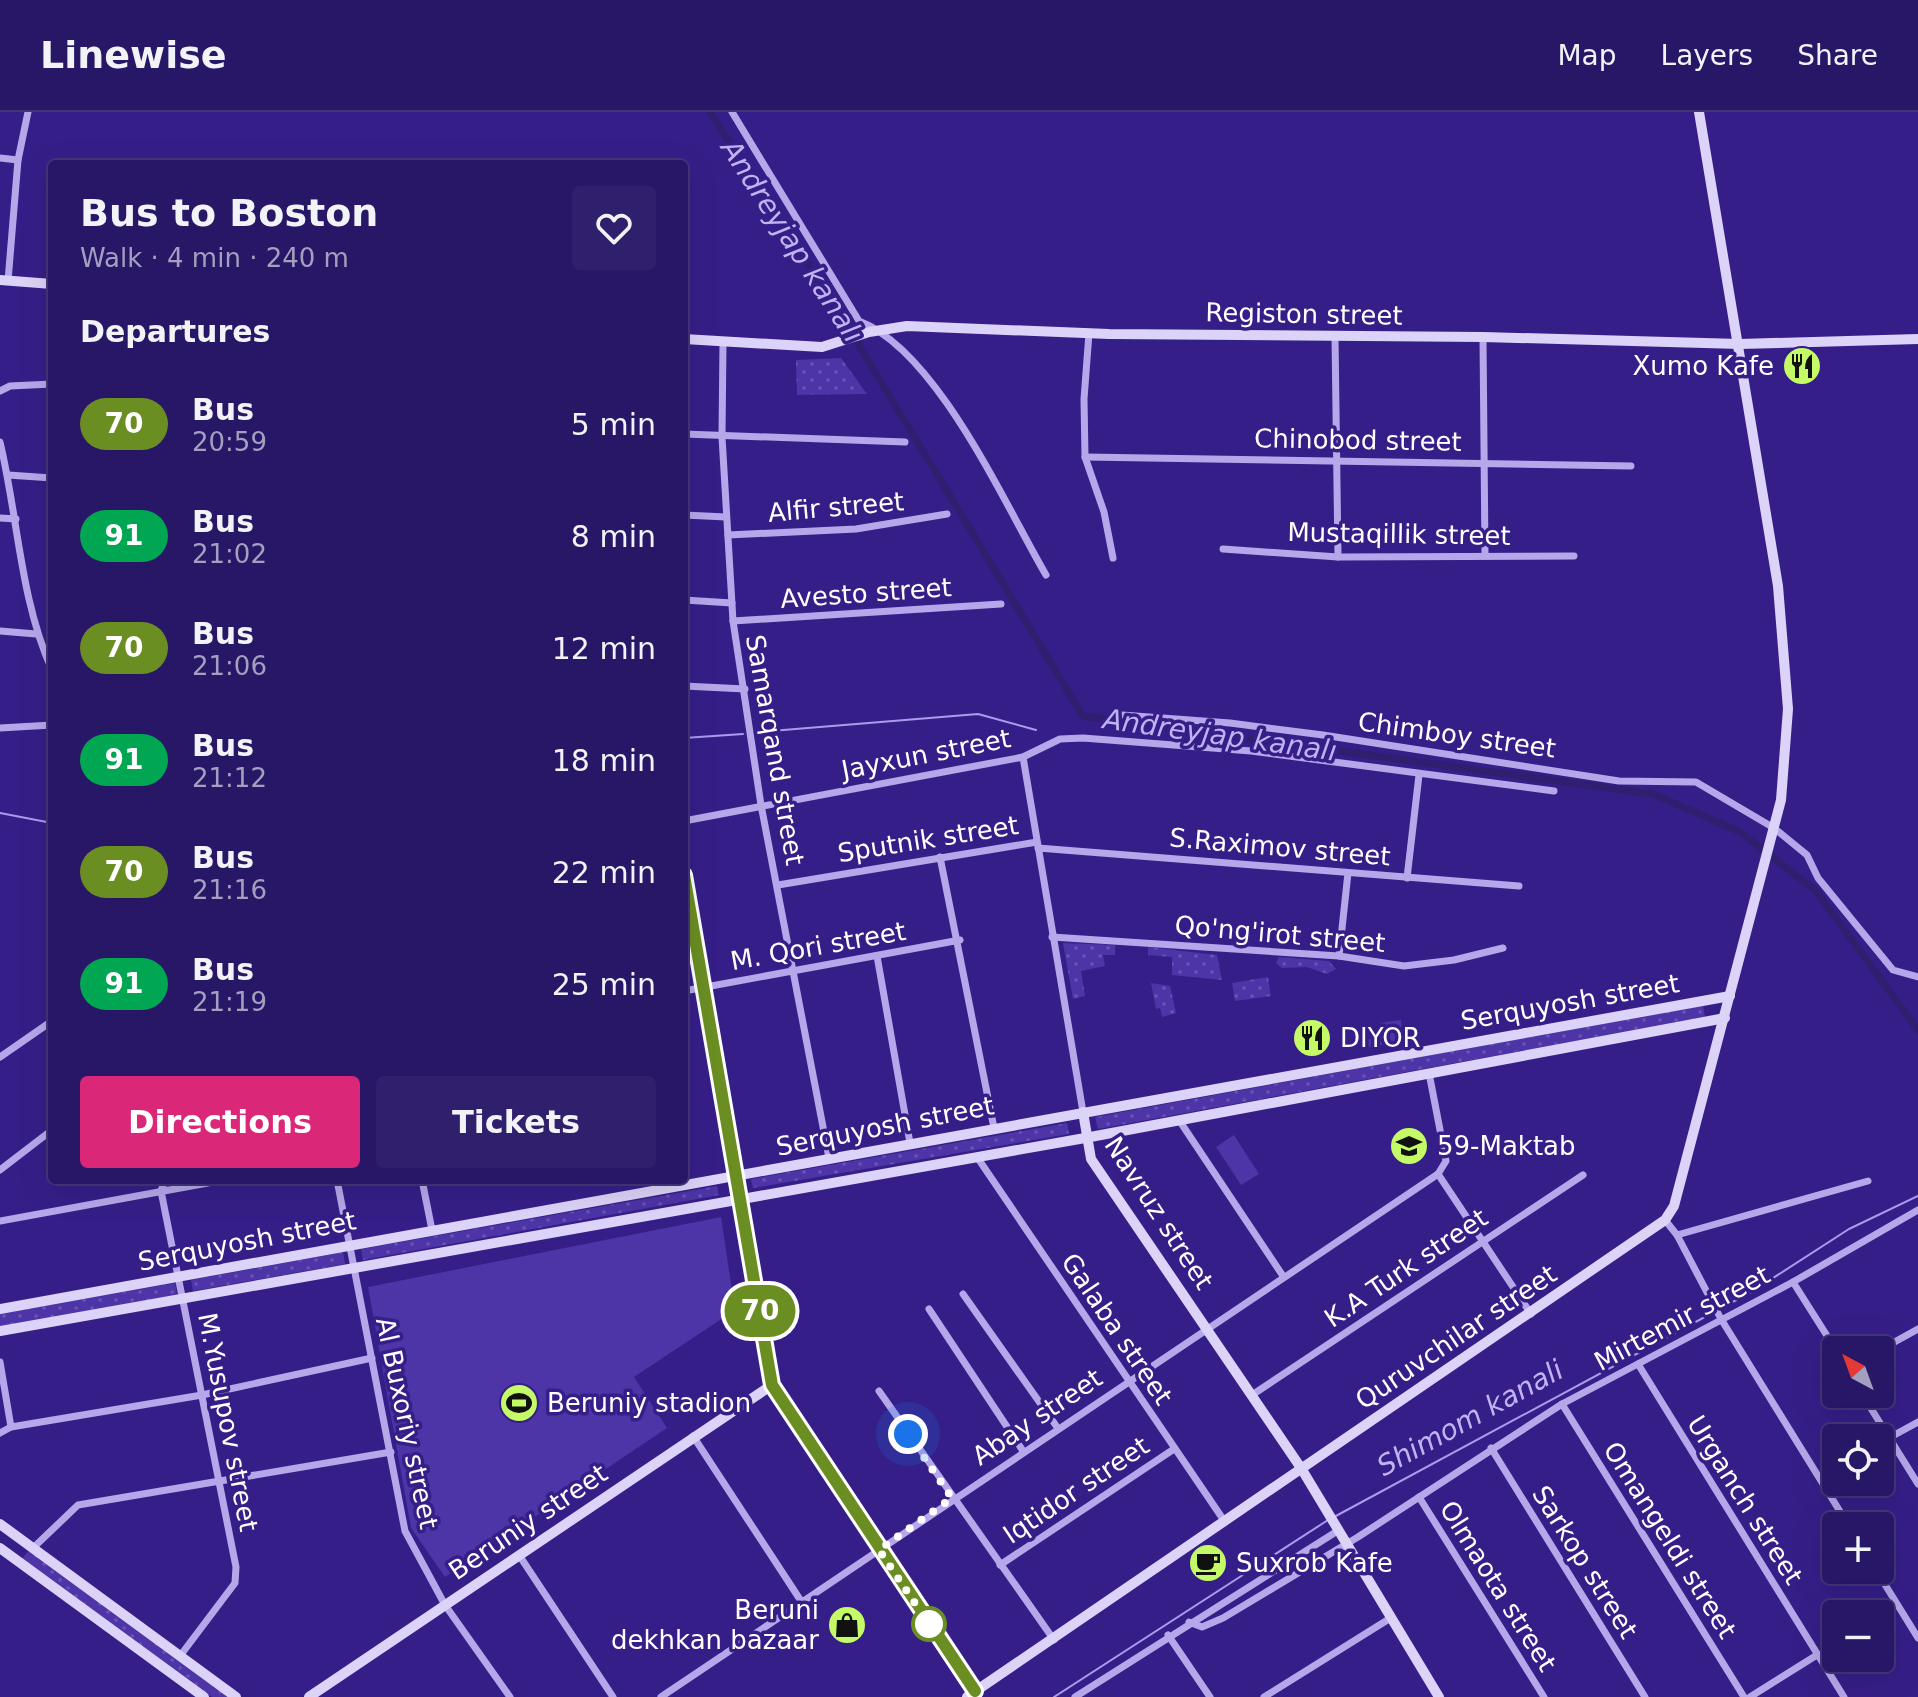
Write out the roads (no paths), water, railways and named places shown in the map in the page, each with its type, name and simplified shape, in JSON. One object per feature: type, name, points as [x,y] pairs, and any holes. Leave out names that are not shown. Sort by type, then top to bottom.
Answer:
[{"type":"street","points":[[28,112],[18,160],[4,280],[48,284]]},
{"type":"street","points":[[732,112],[859,321],[874,330],[934,383],[1046,575]]},
{"type":"street","points":[[1699,112],[1778,586],[1788,709],[1781,800],[1683,1177],[1665,1220],[1677,1235],[1721,1319],[1840,1512]]},
{"type":"street","points":[[0,158],[18,160]]},
{"type":"street","name":"Registon street","points":[[723,343],[834,345],[874,330],[907,326],[1089,333],[1483,337],[1740,344],[1918,339]]},
{"type":"street","points":[[1089,333],[1084,399],[1085,457],[1104,512],[1113,558]]},
{"type":"street","points":[[1335,337],[1334,460],[1338,557]]},
{"type":"street","points":[[1483,337],[1485,556]]},
{"type":"street","points":[[688,339],[723,343]]},
{"type":"street","name":"Samarqand street","points":[[723,343],[722,437],[733,621],[761,805],[829,1158]]},
{"type":"street","points":[[0,391],[10,386],[48,384]]},
{"type":"street","points":[[688,434],[905,442]]},
{"type":"street","points":[[0,442],[36,634],[48,661]]},
{"type":"street","name":"Chinobod street","points":[[1085,457],[1486,461],[1631,466]]},
{"type":"street","points":[[8,475],[48,478]]},
{"type":"street","name":"Alfir street","points":[[728,535],[856,529],[947,514]]},
{"type":"street","points":[[688,515],[726,517]]},
{"type":"street","points":[[0,518],[16,519]]},
{"type":"street","name":"Mustaqillik street","points":[[1223,549],[1338,557],[1574,556]]},
{"type":"street","points":[[688,600],[732,603]]},
{"type":"street","name":"Avesto street","points":[[733,621],[1001,604]]},
{"type":"street","points":[[0,631],[36,634]]},
{"type":"street","points":[[688,686],[745,689]]},
{"type":"street","name":"Chimboy street","points":[[1122,715],[1292,731],[1544,767],[1619,781],[1696,782],[1774,828],[1807,855],[1818,878],[1893,970],[1917,977]]},
{"type":"street","points":[[0,728],[48,725]]},
{"type":"street","name":"Jayxun street","points":[[688,820],[1023,757],[1060,739],[1083,738],[1251,751],[1554,791]]},
{"type":"street","name":"Navruz street","points":[[1023,757],[1085,1138],[1091,1159],[1208,1328],[1338,1528]]},
{"type":"street","points":[[1407,878],[1419,775]]},
{"type":"street","name":"Sputnik street","points":[[778,885],[940,857],[1037,845]]},
{"type":"street","name":"S.Raximov street","points":[[1037,845],[1519,886]]},
{"type":"street","points":[[940,857],[960,940],[994,1128]]},
{"type":"street","points":[[1339,956],[1348,873]]},
{"type":"street","points":[[688,897],[772,1385],[971,1694]]},
{"type":"street","name":"Qo'ng'irot street","points":[[1052,937],[1339,956],[1404,966],[1454,960],[1503,948]]},
{"type":"street","name":"M. Qori street","points":[[688,990],[960,940]]},
{"type":"street","points":[[877,956],[910,1143]]},
{"type":"street","name":"Serquyosh street","points":[[0,1309],[1730,996]]},
{"type":"street","name":"Serquyosh street","points":[[0,1331],[1085,1138],[1725,1018]]},
{"type":"street","points":[[0,1057],[48,1024]]},
{"type":"street","points":[[1429,1073],[1446,1161],[1438,1174],[1531,1314]]},
{"type":"street","points":[[1179,1120],[1283,1276]]},
{"type":"street","points":[[0,1170],[48,1133]]},
{"type":"street","name":"Galaba street","points":[[977,1157],[1225,1523]]},
{"type":"street","name":"Abay street","points":[[661,1697],[1057,1427],[1438,1174]]},
{"type":"street","name":"K.A Turk street","points":[[1252,1395],[1583,1175]]},
{"type":"street","points":[[1677,1235],[1868,1181]]},
{"type":"street","points":[[161,1191],[164,1184]]},
{"type":"street","points":[[0,1221],[201,1184]]},
{"type":"street","name":"Al Buxoriy street","points":[[338,1184],[405,1531],[445,1605],[510,1697]]},
{"type":"street","points":[[423,1184],[432,1230]]},
{"type":"street","points":[[642,1184],[643,1192]]},
{"type":"street","name":"M.Yusupov street","points":[[161,1191],[236,1567],[235,1583],[180,1656]]},
{"type":"street","name":"Mirtemir street","points":[[1189,1622],[1209,1626],[1346,1543],[1562,1404],[1793,1282],[1918,1210]]},
{"type":"street","name":"Quruvchilar street","points":[[971,1694],[1665,1220]]},
{"type":"street","points":[[1793,1282],[1827,1336]]},
{"type":"street","points":[[963,1294],[1057,1427]]},
{"type":"street","points":[[929,1309],[1023,1451]]},
{"type":"street","points":[[1894,1342],[1918,1329]]},
{"type":"street","points":[[0,1433],[11,1427],[202,1395],[372,1358]]},
{"type":"street","points":[[0,1362],[11,1427]]},
{"type":"street","name":"Urganch street","points":[[1638,1364],[1844,1697]]},
{"type":"street","name":"Beruniy street","points":[[309,1697],[772,1385]]},
{"type":"street","points":[[879,1391],[1054,1640]]},
{"type":"street","name":"Omangeldi street","points":[[1562,1404],[1747,1697]]},
{"type":"street","points":[[1894,1435],[1918,1422]]},
{"type":"street","points":[[693,1436],[801,1601]]},
{"type":"street","name":"Sarkop street","points":[[1491,1448],[1645,1697]]},
{"type":"street","name":"Iqtidor street","points":[[1000,1565],[1174,1449]]},
{"type":"street","points":[[1894,1449],[1918,1484]]},
{"type":"street","points":[[33,1548],[78,1505],[391,1452]]},
{"type":"street","name":"Olmaota street","points":[[1419,1497],[1544,1697]]},
{"type":"street","points":[[0,1524],[236,1697]]},
{"type":"street","points":[[1075,1697],[1338,1528],[1433,1695]]},
{"type":"street","points":[[0,1548],[204,1697]]},
{"type":"street","points":[[519,1555],[613,1697]]},
{"type":"street","points":[[1885,1584],[1917,1634]]},
{"type":"street","points":[[1264,1697],[1389,1619]]},
{"type":"street","points":[[1168,1635],[1210,1697]]},
{"type":"street","points":[[1747,1697],[1817,1655]]},
{"type":"waterway","name":"Andreyjap kanalı","points":[[710,112],[840,314],[1083,716],[1653,794],[1740,832],[1816,891],[1918,1030]]},
{"type":"waterway","points":[[760,732],[978,714],[1036,730]]},
{"type":"waterway","points":[[688,738],[743,734]]},
{"type":"waterway","points":[[0,813],[48,822]]},
{"type":"waterway","name":"Shimom kanali","points":[[1334,1517],[1753,1291],[1849,1229],[1918,1196]]},
{"type":"waterway","name":"Shimom kanali","points":[[1054,1697],[1328,1520]]},
{"type":"place","name":"Xumo Kafe","points":[[1802,366]]},
{"type":"place","name":"DIYOR","points":[[1312,1038]]},
{"type":"place","name":"59-Maktab","points":[[1409,1146]]},
{"type":"place","name":"Beruniy stadion","points":[[519,1403]]},
{"type":"place","name":"Suxrob Kafe","points":[[1208,1563]]},
{"type":"place","name":"Beruni dekhkan bazaar","points":[[847,1625]]}]
